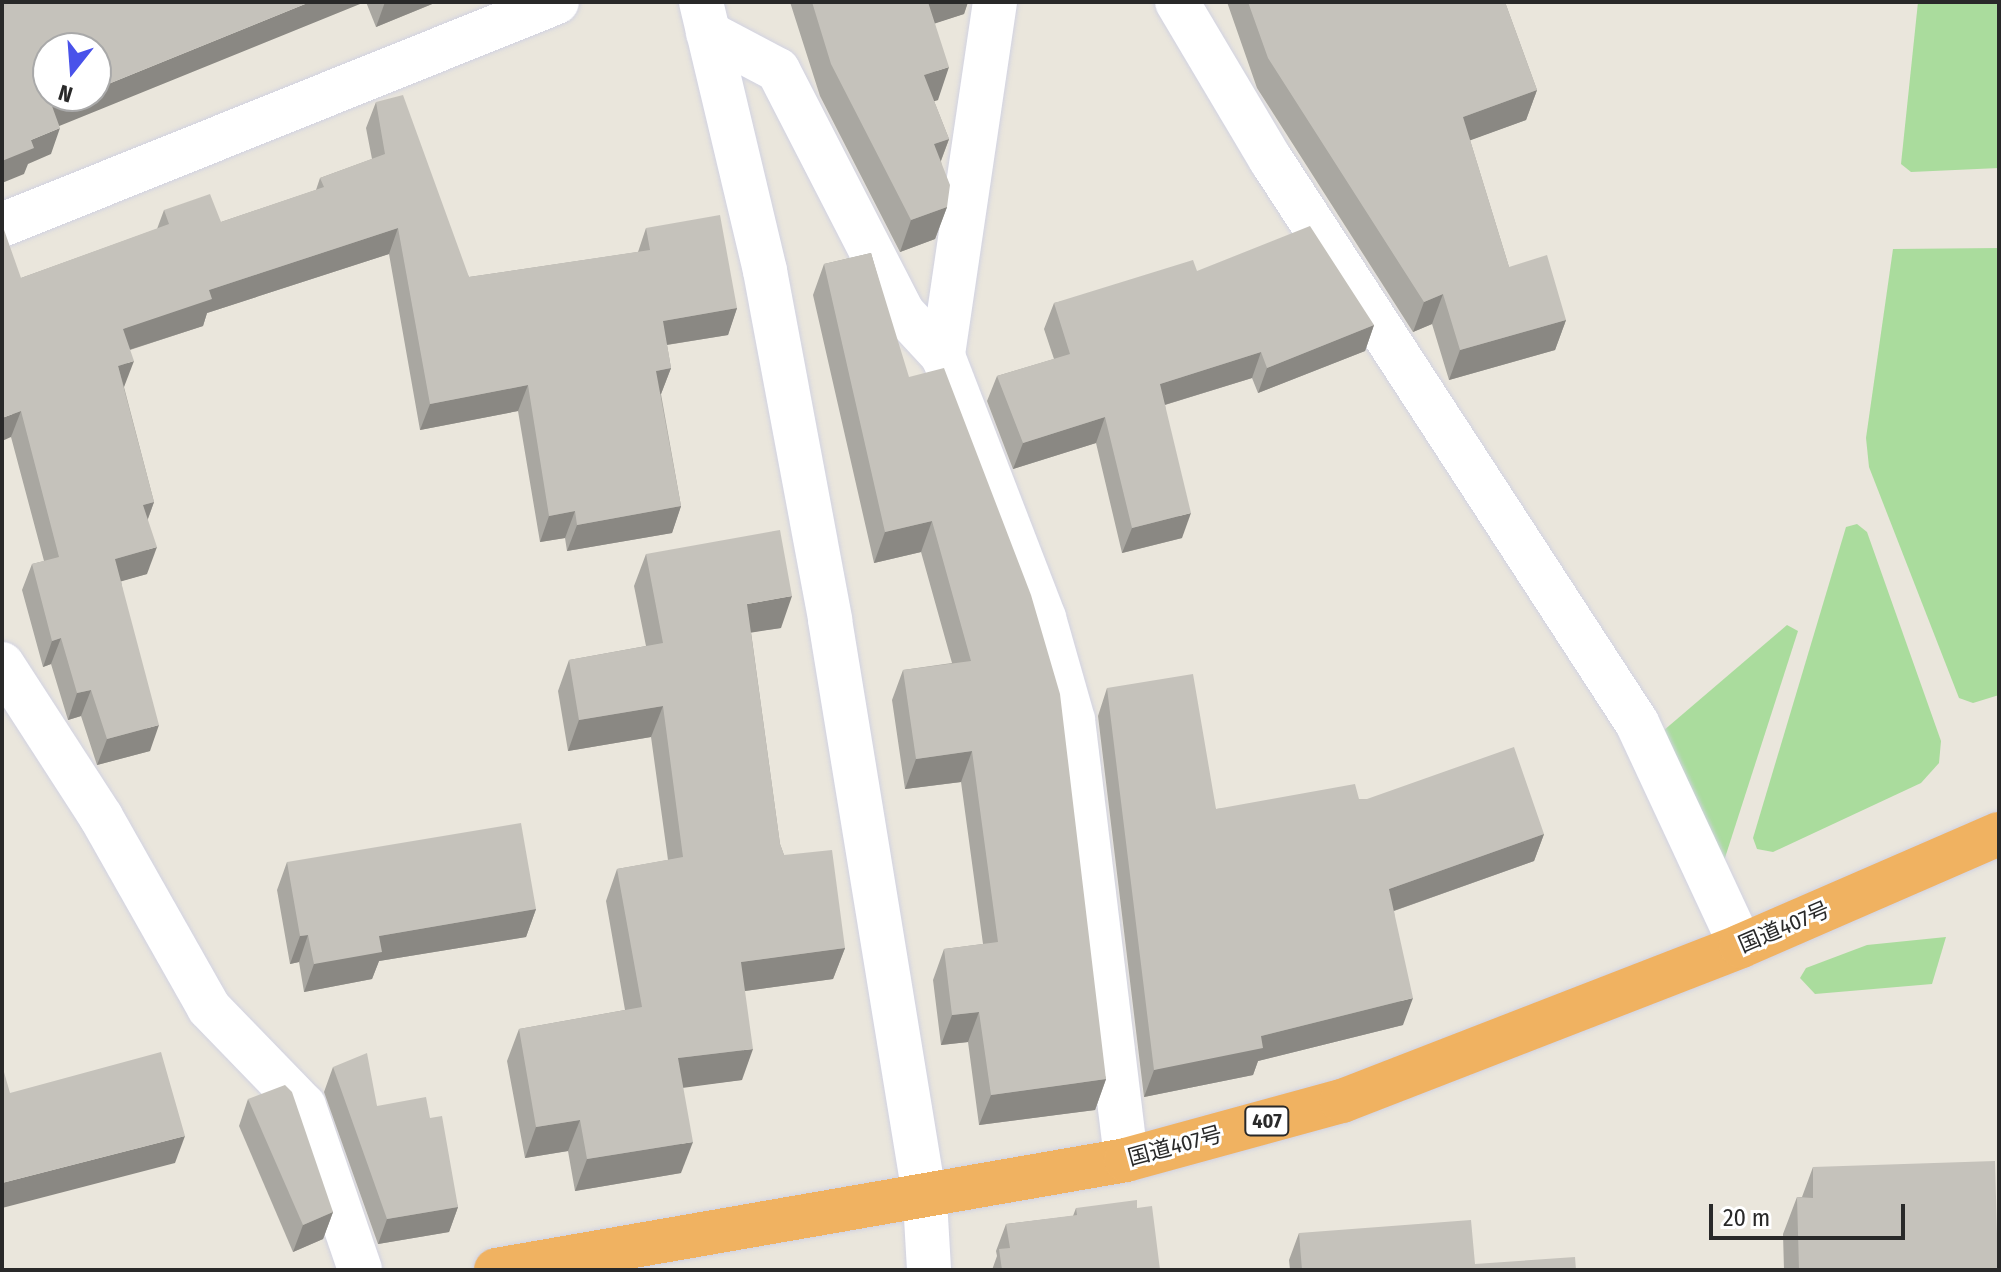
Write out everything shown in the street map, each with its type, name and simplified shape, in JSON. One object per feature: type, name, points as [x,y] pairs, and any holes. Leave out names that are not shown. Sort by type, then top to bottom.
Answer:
[{"type":"highway","name":"国道407号","points":[[496,1270],[925,1200],[1126,1160],[1342,1101],[1741,946],[1999,834]]},
{"type":"street","points":[[2,225],[557,2]]},
{"type":"street","points":[[943,356],[995,2]]},
{"type":"street","points":[[1177,2],[1271,160],[1637,723],[1741,946]]},
{"type":"street","points":[[704,18],[778,70],[903,313],[943,356],[1044,618],[1073,720],[1126,1160]]},
{"type":"street","points":[[704,18],[765,271],[802,468],[925,1200],[929,1270]]},
{"type":"street","points":[[2,664],[101,817],[209,1008],[304,1106],[360,1270]]},
{"type":"green space","points":[[1918,2],[1999,2],[1999,168],[1911,172],[1901,164]]},
{"type":"green space","points":[[1999,248],[1999,695],[1973,703],[1959,698],[1869,467],[1866,438],[1893,249]]},
{"type":"green space","points":[[1857,524],[1867,532],[1941,741],[1939,763],[1921,783],[1773,852],[1757,849],[1753,838],[1846,527]]},
{"type":"green space","points":[[1787,625],[1798,631],[1723,864],[1663,731]]},
{"type":"green space","points":[[1946,937],[1932,984],[1815,994],[1800,978],[1806,968],[1867,945]]},
{"type":"building","points":[[2,2],[310,2],[112,82],[112,32],[32,32],[32,112],[54,112],[60,128],[31,140],[34,148],[2,161]]},
{"type":"building","points":[[812,2],[928,2],[949,67],[924,75],[949,139],[934,144],[950,185],[947,207],[911,220],[831,64]]},
{"type":"building","points":[[1248,2],[1505,2],[1537,90],[1463,117],[1509,267],[1547,255],[1566,320],[1460,350],[1443,294],[1424,302],[1268,58]]},
{"type":"building","points":[[403,95],[469,277],[650,250],[646,228],[720,215],[737,308],[663,321],[671,368],[656,371],[681,506],[577,525],[575,511],[549,516],[528,385],[430,404],[398,228],[209,290],[212,299],[123,329],[134,361],[118,366],[154,502],[143,505],[157,547],[115,559],[159,725],[107,739],[91,690],[77,693],[61,638],[52,641],[32,564],[59,557],[21,411],[2,418],[2,224],[21,278],[169,224],[164,210],[210,194],[221,222],[324,187],[320,178],[385,154],[376,102]]},
{"type":"building","points":[[1310,226],[1374,325],[1267,368],[1261,352],[1160,384],[1191,513],[1132,528],[1105,417],[1023,443],[997,376],[1070,354],[1054,303],[1193,260],[1197,271]]},
{"type":"building","points":[[871,253],[909,377],[944,368],[1031,595],[1060,694],[1106,1079],[991,1095],[979,1012],[952,1015],[944,949],[998,942],[972,751],[916,759],[903,670],[971,661],[932,521],[885,532],[824,264]]},
{"type":"building","points":[[780,530],[792,596],[747,604],[780,844],[784,855],[832,850],[845,948],[741,962],[753,1049],[678,1058],[693,1142],[587,1159],[580,1120],[536,1127],[519,1029],[642,1007],[617,869],[683,857],[663,706],[579,720],[569,660],[663,643],[646,554]]},
{"type":"building","points":[[1193,674],[1216,809],[1355,784],[1359,799],[1367,799],[1514,747],[1544,834],[1389,889],[1413,998],[1261,1036],[1263,1048],[1154,1070],[1107,688]]},
{"type":"building","points":[[521,823],[536,909],[379,936],[382,952],[314,964],[308,935],[300,936],[287,862]]},
{"type":"building","points":[[161,1052],[185,1136],[2,1183],[2,1073],[10,1093]]},
{"type":"building","points":[[367,1053],[377,1106],[426,1097],[430,1118],[442,1116],[458,1207],[387,1219],[333,1067]]},
{"type":"building","points":[[285,1085],[292,1092],[333,1212],[303,1225],[248,1099]]},
{"type":"building","points":[[1995,1161],[1998,1270],[1799,1270],[1797,1197],[1813,1198],[1813,1167]]},
{"type":"building","points":[[1137,1200],[1137,1208],[1152,1206],[1160,1270],[1002,1270],[999,1249],[1010,1248],[1006,1224],[1077,1215],[1076,1208]]},
{"type":"building","points":[[1471,1220],[1475,1264],[1575,1257],[1576,1270],[1302,1270],[1299,1233]]}]
